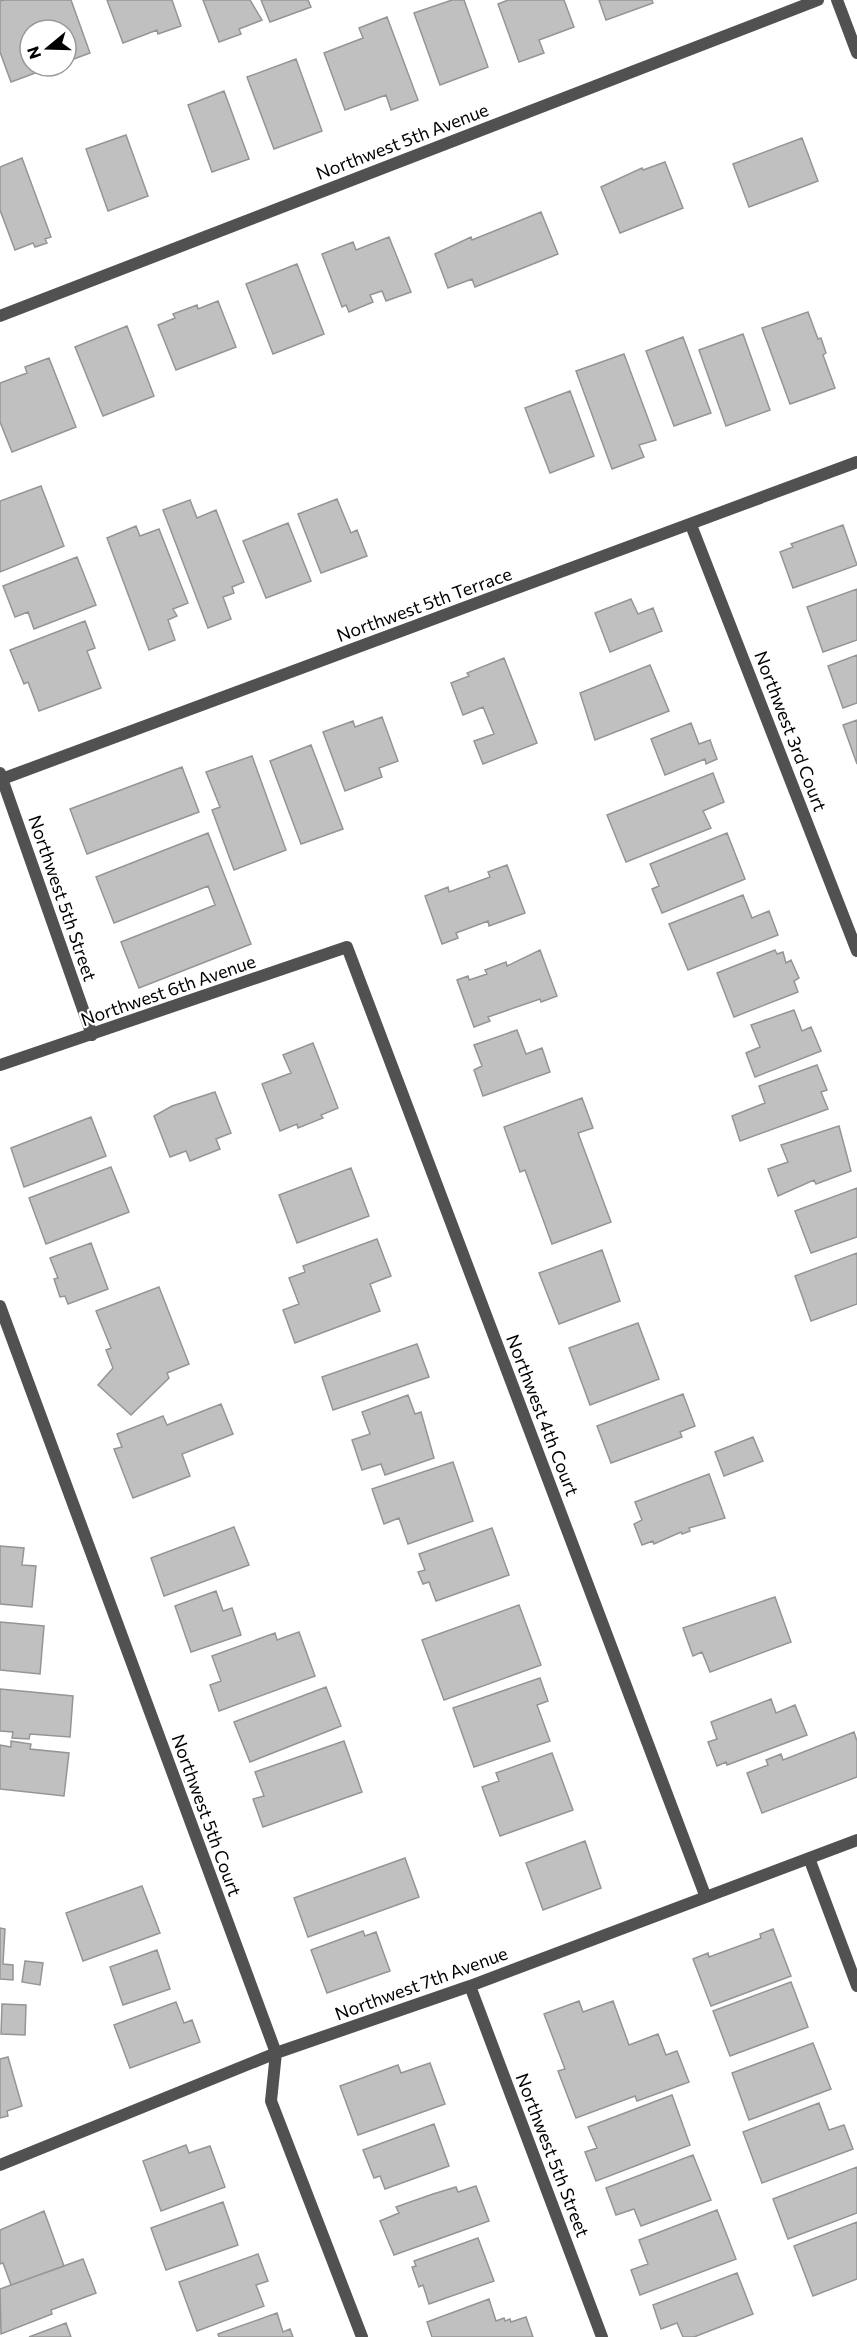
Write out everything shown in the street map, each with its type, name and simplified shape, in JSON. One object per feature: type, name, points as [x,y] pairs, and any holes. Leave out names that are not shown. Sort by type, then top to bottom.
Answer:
[{"type":"street","name":"Northwest 5th Avenue","points":[[0,316],[818,0]]},
{"type":"street","points":[[837,0],[857,53]]},
{"type":"street","name":"Northwest 5th Terrace","points":[[1,776],[691,525],[857,462]]},
{"type":"street","name":"Northwest 3rd Court","points":[[691,525],[857,951]]},
{"type":"street","name":"Northwest 5th Street","points":[[1,776],[92,1035]]},
{"type":"street","name":"Northwest 6th Avenue","points":[[0,1065],[347,947]]},
{"type":"street","name":"Northwest 4th Court","points":[[347,947],[705,1895]]},
{"type":"street","name":"Northwest 5th Court","points":[[0,1306],[276,2053],[271,2101],[362,2337]]},
{"type":"street","name":"Northwest 7th Avenue","points":[[0,2165],[276,2053],[470,1986],[705,1895],[857,1840]]},
{"type":"street","points":[[809,1858],[857,1986]]},
{"type":"street","name":"Northwest 5th Street","points":[[470,1986],[602,2337]]},
{"type":"building","points":[[71,0],[77,18],[18,18],[18,78],[22,78],[11,82],[0,52],[0,1]]},
{"type":"building","points":[[107,0],[172,0],[181,26],[158,34],[157,30],[123,43]]},
{"type":"building","points":[[203,0],[250,0],[262,20],[239,29],[241,34],[219,42]]},
{"type":"building","points":[[261,0],[308,0],[311,7],[270,22]]},
{"type":"building","points":[[452,0],[464,0],[488,67],[440,85],[414,13]]},
{"type":"building","points":[[508,0],[564,0],[574,27],[539,40],[544,53],[519,62],[498,4]]},
{"type":"building","points":[[599,0],[652,0],[653,3],[606,20]]},
{"type":"building","points":[[387,17],[418,100],[391,110],[386,95],[345,110],[324,53],[363,38],[359,28]]},
{"type":"building","points":[[78,20],[90,53],[78,58]]},
{"type":"building","points":[[296,59],[322,131],[274,149],[247,77]]},
{"type":"building","points":[[224,91],[249,159],[212,172],[188,105]]},
{"type":"building","points":[[126,135],[148,196],[108,211],[86,149]]},
{"type":"building","points":[[802,138],[818,181],[749,207],[733,164]]},
{"type":"building","points":[[22,158],[51,237],[45,239],[47,243],[35,247],[33,243],[15,250],[0,210],[0,167]]},
{"type":"building","points":[[665,162],[683,208],[620,233],[601,187],[642,168],[643,170]]},
{"type":"building","points":[[541,212],[558,254],[475,287],[472,279],[448,288],[435,254],[471,237],[472,240]]},
{"type":"building","points":[[389,237],[411,292],[386,301],[382,291],[370,295],[373,302],[349,312],[346,305],[342,307],[322,254],[353,242],[356,250]]},
{"type":"building","points":[[297,264],[324,334],[273,354],[246,284]]},
{"type":"building","points":[[218,301],[236,347],[176,370],[158,325],[175,318],[173,314],[197,305],[198,309]]},
{"type":"building","points":[[808,312],[818,339],[821,338],[826,353],[823,355],[835,388],[790,404],[762,328]]},
{"type":"building","points":[[127,326],[154,396],[103,416],[75,347]]},
{"type":"building","points":[[743,334],[770,410],[726,426],[699,350]]},
{"type":"building","points":[[683,337],[711,413],[674,426],[646,351]]},
{"type":"building","points":[[624,354],[656,440],[639,445],[644,457],[612,469],[576,371]]},
{"type":"building","points":[[49,358],[76,427],[12,452],[0,422],[0,383],[27,373],[25,367]]},
{"type":"building","points":[[570,391],[594,456],[550,473],[525,408]]},
{"type":"building","points":[[41,486],[64,546],[0,572],[0,501]]},
{"type":"building","points":[[337,499],[351,533],[357,530],[367,556],[321,573],[298,514]]},
{"type":"building","points":[[190,500],[197,518],[216,510],[244,582],[232,587],[234,593],[223,597],[231,619],[208,628],[163,510]]},
{"type":"building","points":[[288,523],[311,581],[266,598],[243,541]]},
{"type":"building","points":[[843,525],[857,565],[793,588],[780,552],[793,547],[791,544]]},
{"type":"building","points":[[136,526],[140,536],[159,529],[188,603],[173,609],[177,616],[168,620],[175,640],[149,650],[107,538]]},
{"type":"building","points":[[77,557],[96,605],[34,629],[28,612],[15,617],[3,586]]},
{"type":"building","points":[[857,589],[857,640],[823,652],[807,607]]},
{"type":"building","points":[[631,599],[638,614],[653,608],[662,631],[610,652],[595,613]]},
{"type":"building","points":[[85,621],[95,648],[87,651],[101,688],[39,711],[28,682],[24,684],[10,650]]},
{"type":"building","points":[[857,655],[857,703],[843,708],[828,666]]},
{"type":"building","points":[[504,658],[537,743],[483,764],[474,741],[494,734],[483,707],[463,715],[451,683],[469,676],[467,673]]},
{"type":"building","points":[[650,665],[669,711],[595,740],[580,693]]},
{"type":"building","points":[[382,717],[398,761],[379,768],[382,777],[345,791],[323,732],[353,721],[355,727]]},
{"type":"building","points":[[857,720],[857,764],[843,725]]},
{"type":"building","points":[[691,723],[699,744],[710,740],[717,759],[706,764],[705,759],[665,775],[651,739]]},
{"type":"building","points":[[311,745],[343,829],[301,844],[270,761]]},
{"type":"building","points":[[252,756],[286,850],[234,870],[212,810],[220,807],[206,772]]},
{"type":"building","points":[[182,767],[199,812],[87,854],[70,809]]},
{"type":"building","points":[[713,773],[724,802],[703,811],[711,828],[626,862],[607,815]]},
{"type":"building","points":[[208,833],[251,944],[139,988],[121,942],[215,905],[208,886],[114,923],[96,877]]},
{"type":"building","points":[[727,833],[745,879],[662,913],[652,889],[659,886],[650,864]]},
{"type":"building","points":[[507,865],[525,913],[489,926],[488,921],[456,933],[458,938],[442,944],[425,896],[448,887],[449,892],[490,877],[488,872]]},
{"type":"building","points":[[743,895],[752,918],[769,911],[778,935],[688,970],[669,924]]},
{"type":"building","points":[[540,950],[557,996],[541,1002],[540,999],[488,1017],[490,1021],[474,1027],[457,980],[468,976],[469,980],[487,974],[485,970],[506,962],[507,966]]},
{"type":"building","points":[[775,950],[777,954],[783,952],[786,963],[791,960],[799,978],[794,981],[798,992],[734,1017],[717,973]]},
{"type":"building","points":[[794,1010],[802,1031],[811,1027],[821,1051],[755,1077],[746,1053],[760,1047],[751,1025]]},
{"type":"building","points":[[517,1030],[526,1054],[542,1048],[550,1072],[483,1096],[474,1070],[482,1066],[474,1045]]},
{"type":"building","points":[[313,1043],[338,1108],[321,1115],[323,1118],[298,1128],[297,1124],[280,1131],[262,1084],[291,1073],[283,1055]]},
{"type":"building","points":[[817,1065],[827,1090],[821,1092],[828,1109],[740,1141],[732,1116],[765,1103],[759,1086]]},
{"type":"building","points":[[215,1092],[231,1133],[216,1139],[220,1149],[190,1161],[186,1151],[170,1157],[154,1116],[172,1106]]},
{"type":"building","points":[[582,1098],[593,1128],[578,1133],[611,1222],[552,1244],[525,1170],[520,1172],[504,1127]]},
{"type":"building","points":[[91,1117],[106,1156],[24,1187],[11,1148]]},
{"type":"building","points":[[839,1126],[851,1171],[816,1184],[814,1180],[778,1196],[768,1169],[788,1162],[781,1145]]},
{"type":"building","points":[[111,1167],[129,1212],[46,1244],[29,1198]]},
{"type":"building","points":[[351,1168],[369,1216],[297,1243],[279,1195]]},
{"type":"building","points":[[857,1188],[857,1237],[811,1253],[795,1211]]},
{"type":"building","points":[[377,1239],[391,1276],[370,1284],[380,1311],[295,1343],[283,1310],[299,1304],[289,1278],[305,1272],[303,1266]]},
{"type":"building","points":[[91,1243],[108,1289],[68,1304],[65,1296],[60,1297],[54,1279],[58,1278],[50,1258]]},
{"type":"building","points":[[602,1250],[620,1301],[559,1324],[539,1273]]},
{"type":"building","points":[[857,1253],[857,1304],[811,1321],[795,1276]]},
{"type":"building","points":[[159,1287],[189,1364],[167,1373],[169,1378],[131,1415],[98,1385],[113,1368],[106,1350],[111,1348],[96,1311]]},
{"type":"building","points":[[638,1323],[659,1379],[590,1405],[569,1348]]},
{"type":"building","points":[[417,1344],[429,1377],[333,1410],[322,1377]]},
{"type":"building","points":[[683,1394],[695,1426],[680,1432],[682,1437],[611,1463],[597,1426]]},
{"type":"building","points":[[408,1395],[415,1414],[421,1412],[434,1458],[385,1475],[381,1464],[362,1470],[352,1440],[370,1434],[362,1412]]},
{"type":"building","points":[[221,1404],[233,1434],[182,1454],[190,1476],[133,1498],[114,1449],[122,1447],[117,1434],[163,1416],[167,1425]]},
{"type":"building","points":[[753,1437],[763,1461],[724,1476],[715,1452]]},
{"type":"building","points":[[453,1462],[473,1521],[408,1544],[399,1518],[384,1524],[372,1489]]},
{"type":"building","points":[[709,1474],[725,1518],[689,1528],[690,1531],[682,1534],[681,1532],[654,1544],[653,1541],[642,1545],[634,1524],[642,1520],[635,1502]]},
{"type":"building","points":[[234,1527],[249,1565],[164,1596],[151,1558]]},
{"type":"building","points":[[492,1528],[509,1575],[436,1601],[429,1582],[423,1584],[418,1572],[425,1570],[419,1554]]},
{"type":"building","points":[[0,1546],[24,1548],[22,1565],[36,1566],[32,1607],[0,1604]]},
{"type":"building","points":[[216,1591],[223,1611],[232,1608],[241,1635],[191,1652],[175,1606]]},
{"type":"building","points":[[775,1597],[791,1642],[710,1672],[702,1652],[693,1656],[683,1628]]},
{"type":"building","points":[[519,1605],[541,1665],[444,1700],[422,1640]]},
{"type":"building","points":[[0,1622],[44,1626],[40,1674],[0,1670]]},
{"type":"building","points":[[299,1632],[315,1676],[219,1711],[210,1685],[221,1681],[212,1656],[275,1633],[277,1640]]},
{"type":"building","points":[[540,1678],[548,1701],[537,1705],[550,1741],[474,1767],[453,1708]]},
{"type":"building","points":[[326,1687],[341,1726],[250,1762],[234,1722]]},
{"type":"building","points":[[0,1689],[73,1696],[70,1737],[30,1734],[29,1739],[12,1738],[13,1732],[0,1731]]},
{"type":"building","points":[[771,1699],[776,1713],[795,1705],[807,1735],[727,1765],[726,1762],[717,1766],[708,1742],[717,1739],[711,1722]]},
{"type":"building","points":[[854,1732],[857,1741],[857,1777],[762,1813],[747,1773],[768,1765],[766,1760],[781,1754],[783,1760]]},
{"type":"building","points":[[11,1741],[31,1744],[30,1749],[69,1753],[64,1796],[0,1789],[0,1745],[11,1747]]},
{"type":"building","points":[[344,1741],[362,1792],[263,1827],[253,1799],[264,1796],[255,1772]]},
{"type":"building","points":[[552,1753],[573,1810],[500,1836],[482,1787],[499,1781],[496,1773]]},
{"type":"building","points":[[585,1841],[601,1888],[543,1910],[526,1863]]},
{"type":"building","points":[[405,1858],[419,1897],[308,1937],[294,1898]]},
{"type":"building","points":[[142,1886],[160,1933],[83,1961],[66,1913]]},
{"type":"building","points":[[0,1928],[5,1929],[3,1964],[13,1965],[13,1980],[0,1979]]},
{"type":"building","points":[[773,1929],[791,1976],[711,2006],[693,1959],[708,1953],[709,1957],[761,1938],[760,1934]]},
{"type":"building","points":[[363,1931],[365,1936],[376,1932],[390,1971],[327,1993],[311,1950]]},
{"type":"building","points":[[157,1950],[170,1989],[123,2005],[110,1967]]},
{"type":"building","points":[[25,1961],[43,1963],[40,1985],[22,1982]]},
{"type":"building","points":[[791,1982],[808,2027],[730,2056],[713,2011]]},
{"type":"building","points":[[579,2001],[583,2012],[613,2001],[629,2045],[658,2034],[666,2055],[677,2051],[689,2082],[637,2101],[635,2096],[576,2118],[558,2071],[565,2069],[544,2014]]},
{"type":"building","points":[[176,2002],[184,2023],[192,2020],[200,2042],[130,2068],[114,2025]]},
{"type":"building","points":[[2,2004],[26,2005],[25,2035],[1,2034]]},
{"type":"building","points":[[813,2043],[831,2089],[749,2120],[732,2073]]},
{"type":"building","points":[[8,2057],[22,2106],[7,2111],[8,2116],[0,2118],[0,2059]]},
{"type":"building","points":[[430,2063],[445,2104],[358,2135],[340,2086],[398,2065],[401,2073]]},
{"type":"building","points":[[672,2095],[690,2145],[596,2181],[585,2152],[597,2148],[588,2127]]},
{"type":"building","points":[[819,2103],[829,2130],[844,2125],[853,2149],[762,2183],[743,2132]]},
{"type":"building","points":[[434,2124],[449,2166],[385,2189],[380,2176],[374,2178],[363,2150]]},
{"type":"building","points":[[186,2145],[189,2153],[210,2146],[225,2187],[161,2211],[143,2161]]},
{"type":"building","points":[[693,2155],[711,2200],[641,2226],[634,2209],[616,2215],[606,2188]]},
{"type":"building","points":[[857,2167],[857,2213],[788,2239],[773,2199]]},
{"type":"building","points":[[476,2186],[489,2221],[394,2255],[380,2221],[399,2213],[396,2207],[456,2187],[458,2192]]},
{"type":"building","points":[[223,2202],[238,2245],[166,2270],[151,2228]]},
{"type":"building","points":[[717,2210],[736,2259],[640,2295],[631,2270],[648,2264],[639,2240]]},
{"type":"building","points":[[44,2211],[64,2266],[11,2285],[3,2263],[0,2264],[0,2230]]},
{"type":"building","points":[[857,2222],[857,2279],[813,2296],[794,2246]]},
{"type":"building","points":[[478,2238],[494,2281],[429,2304],[423,2285],[419,2287],[412,2267],[416,2266],[414,2261]]},
{"type":"building","points":[[258,2254],[268,2281],[256,2285],[264,2306],[197,2331],[179,2282]]},
{"type":"building","points":[[83,2259],[96,2293],[51,2310],[52,2314],[1,2334],[0,2289]]},
{"type":"building","points":[[737,2273],[753,2314],[694,2337],[683,2337],[677,2323],[661,2329],[653,2305]]},
{"type":"building","points":[[489,2299],[496,2321],[504,2318],[505,2321],[510,2319],[511,2322],[526,2317],[533,2337],[432,2337],[427,2322]]},
{"type":"building","points":[[277,2313],[283,2332],[290,2329],[293,2337],[219,2337],[218,2334]]},
{"type":"building","points":[[66,2323],[71,2337],[29,2337]]}]
